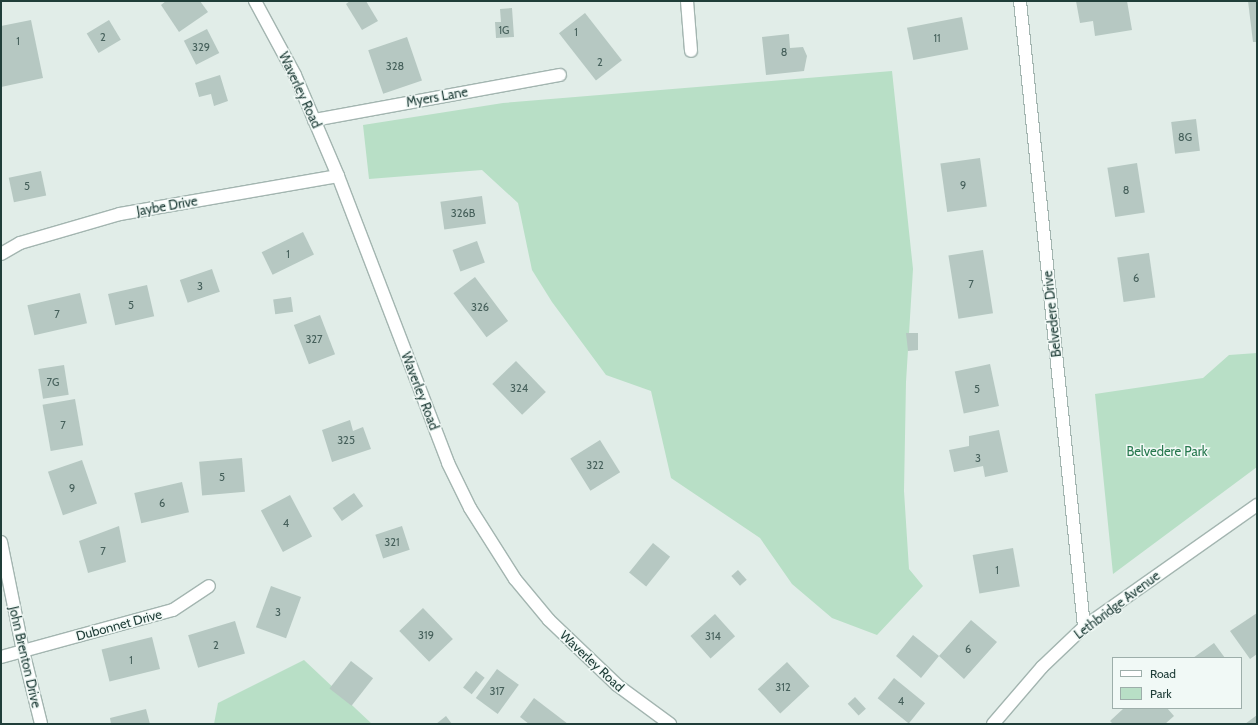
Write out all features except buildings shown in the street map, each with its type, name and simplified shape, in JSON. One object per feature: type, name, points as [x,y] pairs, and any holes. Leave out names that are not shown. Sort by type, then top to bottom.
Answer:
[{"type":"street","name":"Waverley Road","points":[[255,1],[295,75],[338,176],[448,463],[491,546],[514,579],[575,647],[617,685],[670,724]]},
{"type":"street","points":[[687,1],[691,51]]},
{"type":"street","name":"Belvedere Drive","points":[[1020,1],[1084,627]]},
{"type":"street","name":"Myers Lane","points":[[314,120],[560,75]]},
{"type":"street","name":"Jaybe Drive","points":[[1,254],[20,243],[120,214],[338,176]]},
{"type":"street","name":"Lethbridge Avenue","points":[[993,724],[1042,667],[1084,627],[1257,505]]},
{"type":"street","name":"John Brenton Drive","points":[[1,542],[22,651],[41,724]]},
{"type":"street","name":"Dubonnet Drive","points":[[1,657],[173,610],[209,586]]},
{"type":"green space","points":[[892,71],[913,269],[906,382],[904,491],[909,569],[923,586],[877,635],[832,618],[792,584],[760,538],[671,478],[651,391],[606,375],[552,302],[532,270],[518,203],[482,170],[369,179],[363,125],[503,103]]},
{"type":"green space","name":"Belvedere Park","points":[[1257,353],[1257,467],[1113,574],[1095,394],[1203,378],[1229,355]]},
{"type":"green space","points":[[304,660],[372,724],[214,724],[218,703]]}]
